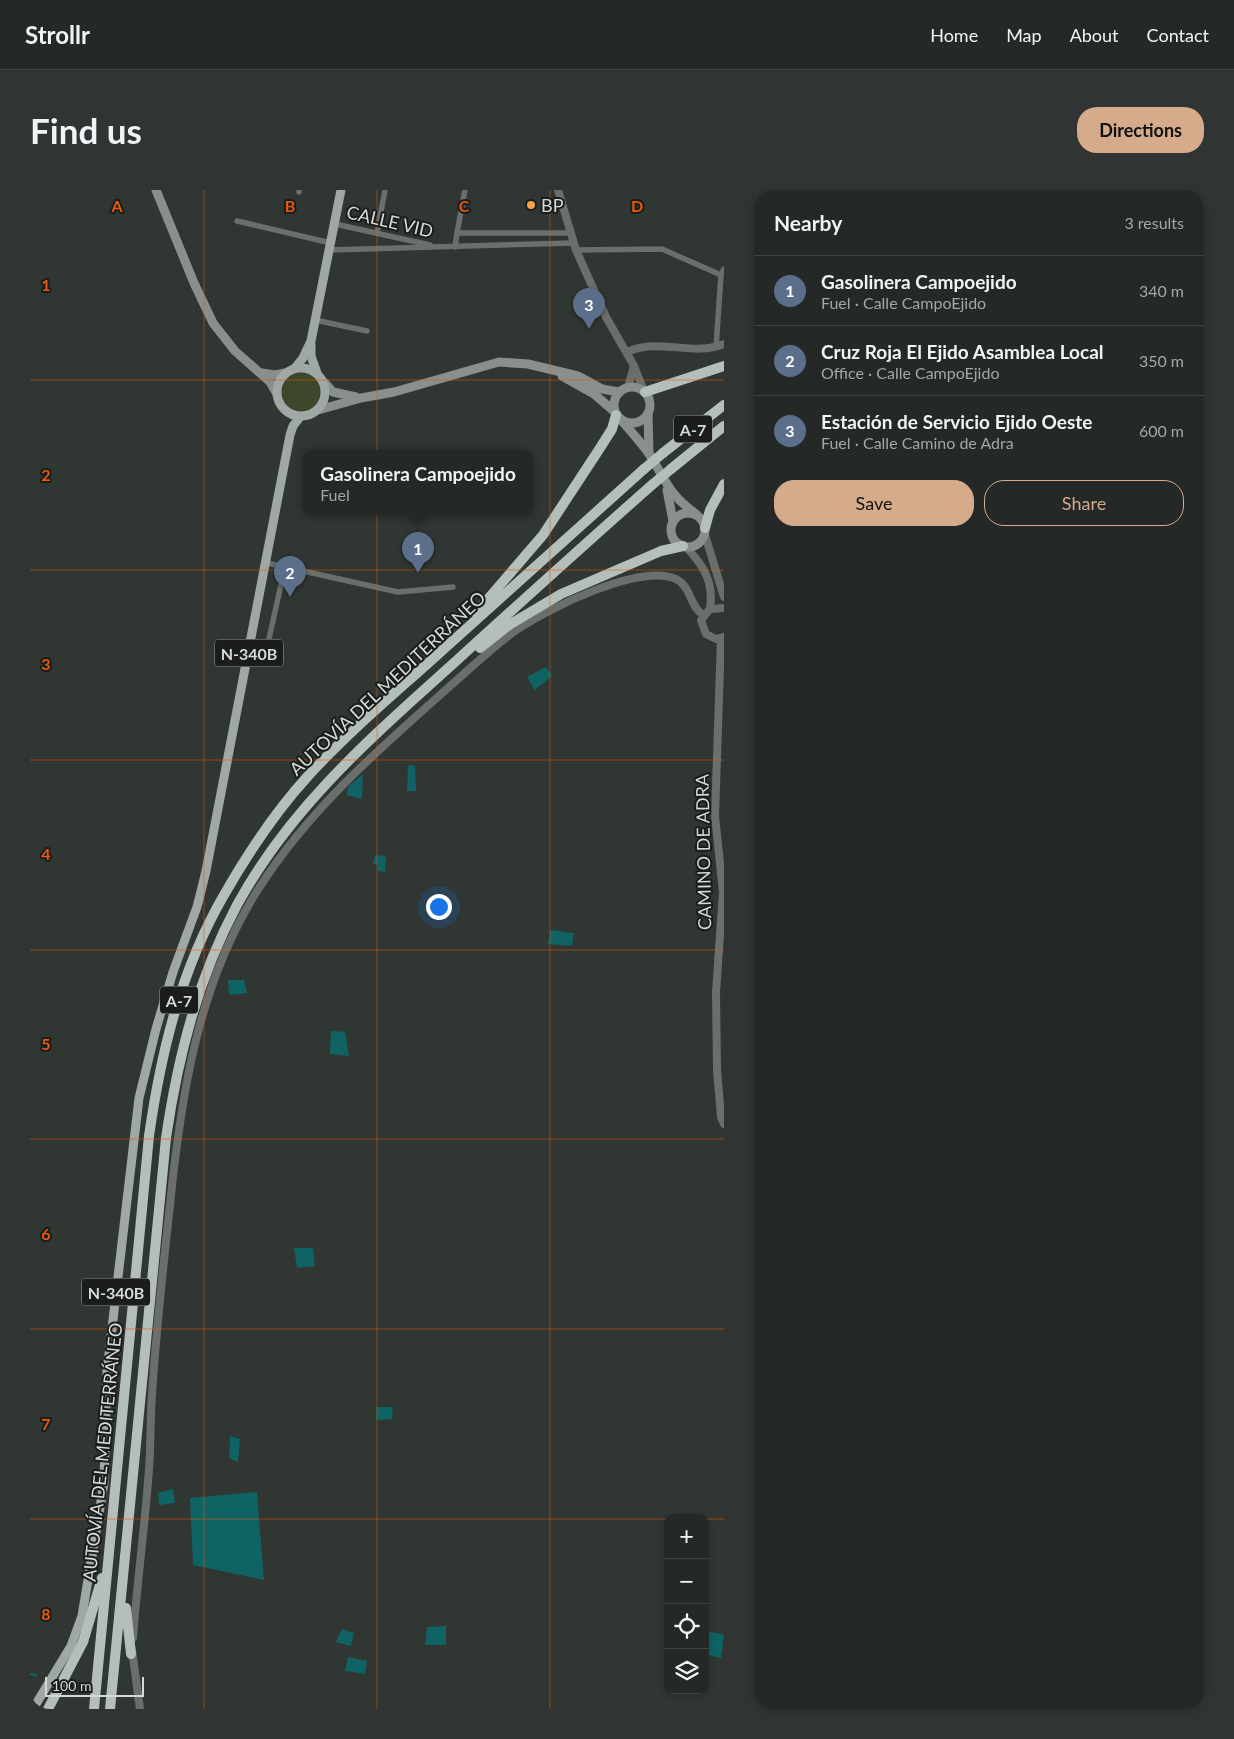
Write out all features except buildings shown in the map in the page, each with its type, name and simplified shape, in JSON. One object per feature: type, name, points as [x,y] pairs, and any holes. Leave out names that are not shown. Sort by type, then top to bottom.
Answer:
[{"type":"highway","points":[[644,391],[724,366]]},
{"type":"highway","name":"AUTOVÍA DEL MEDITERRÁNEO","points":[[94,1709],[149,1136],[163,1058],[183,986],[195,954],[223,896],[264,831],[309,775],[408,682],[644,469],[724,405]]},
{"type":"highway","points":[[408,682],[504,582],[543,534],[604,442],[618,416]]},
{"type":"highway","name":"AUTOVÍA DEL MEDITERRÁNEO","points":[[110,1709],[166,1138],[179,1061],[199,991],[211,960],[238,904],[278,840],[321,787],[420,694],[653,484],[724,426]]},
{"type":"highway","points":[[705,531],[710,510],[724,484]]},
{"type":"highway","points":[[420,694],[532,609],[661,551],[685,547]]},
{"type":"highway","points":[[48,1709],[83,1642],[101,1582],[111,1531]]},
{"type":"highway","points":[[125,1562],[127,1627],[131,1654]]},
{"type":"main road","points":[[156,190],[194,284],[213,323],[235,351],[262,373],[277,394]]},
{"type":"main road","points":[[341,190],[311,341],[311,356],[317,373],[334,392],[361,398]]},
{"type":"main road","points":[[295,368],[303,358],[311,341]]},
{"type":"main road","points":[[287,412],[300,417],[361,398],[394,392],[498,362],[528,364],[578,376],[602,389],[619,392]]},
{"type":"main road","points":[[262,373],[275,375],[302,367],[317,373]]},
{"type":"main road","points":[[551,370],[594,394],[618,416],[649,453],[665,485],[680,503],[700,518],[705,531],[696,545],[685,547],[672,536],[673,521],[665,485]]},
{"type":"main road","points":[[277,394],[280,379],[285,373]]},
{"type":"main road","points":[[318,410],[326,397],[324,382]]},
{"type":"main road","points":[[618,416],[614,402],[619,392],[628,387],[644,391],[650,402],[648,413],[649,453]]},
{"type":"main road","name":"N-340B","points":[[33,1709],[71,1646],[82,1616],[104,1483],[107,1371],[139,1098],[156,1029],[173,972],[197,907],[206,871],[267,562],[291,424],[287,412],[278,401],[277,394]]},
{"type":"main road","points":[[618,416],[634,423],[640,422],[648,413]]},
{"type":"main road","name":"N-340B","points":[[290,435],[293,426],[300,417]]},
{"type":"main road","points":[[673,521],[681,514],[696,514]]},
{"type":"street","points":[[376,233],[386,190]]},
{"type":"street","points":[[455,247],[465,190]]},
{"type":"street","points":[[558,190],[574,246],[606,317],[627,352],[644,391]]},
{"type":"street","points":[[236,221],[330,247],[574,246],[662,249],[723,272],[716,347]]},
{"type":"street","name":"CALLE VID","points":[[335,224],[439,248]]},
{"type":"street","points":[[457,233],[570,233]]},
{"type":"street","points":[[315,320],[367,331]]},
{"type":"street","points":[[627,352],[640,346],[716,347],[724,344]]},
{"type":"street","points":[[628,387],[634,366]]},
{"type":"street","points":[[705,531],[724,597]]},
{"type":"street","points":[[685,547],[704,566],[712,595],[710,608],[703,615],[702,625],[706,634],[722,638]]},
{"type":"street","points":[[267,562],[398,592],[454,587]]},
{"type":"street","points":[[264,661],[285,567]]},
{"type":"street","points":[[140,1709],[131,1654],[150,1468],[151,1400],[157,1324],[180,1115],[189,1065],[216,976],[257,891],[286,848],[318,810],[350,778],[517,629],[550,610],[582,596],[630,578],[654,575],[665,576],[684,584],[689,590],[696,610],[703,615]]},
{"type":"street","points":[[710,608],[724,608]]},
{"type":"street","name":"CAMINO DE ADRA","points":[[722,638],[714,816],[723,892],[716,992],[717,1070],[721,1117],[724,1124]]},
{"type":"green space","points":[[301,373],[308,374],[314,379],[319,385],[319,399],[314,405],[308,410],[301,411],[294,410],[288,405],[283,399],[282,392],[283,385],[288,379],[294,374]]},
{"type":"water","points":[[546,667],[552,676],[535,690],[527,677]]},
{"type":"water","points":[[408,765],[415,766],[416,791],[407,791]]},
{"type":"water","points":[[363,774],[362,799],[347,795],[348,787]]},
{"type":"water","points":[[375,855],[386,858],[385,872],[378,871],[378,865],[373,864]]},
{"type":"water","points":[[550,930],[574,933],[572,946],[548,944]]},
{"type":"water","points":[[228,980],[244,980],[247,993],[229,995]]},
{"type":"water","points":[[331,1031],[345,1032],[349,1056],[330,1054]]},
{"type":"water","points":[[294,1248],[313,1248],[315,1266],[297,1268]]},
{"type":"water","points":[[377,1407],[393,1407],[392,1419],[376,1420]]},
{"type":"water","points":[[230,1436],[240,1439],[238,1462],[229,1458]]},
{"type":"water","points":[[173,1489],[175,1503],[159,1505],[158,1493]]},
{"type":"water","points":[[257,1492],[264,1580],[193,1565],[190,1498]]},
{"type":"water","points":[[446,1626],[446,1645],[425,1645],[427,1627]]},
{"type":"water","points":[[342,1629],[354,1633],[351,1646],[336,1642]]},
{"type":"water","points":[[709,1631],[724,1635],[721,1658],[709,1655]]},
{"type":"water","points":[[348,1657],[367,1661],[365,1674],[345,1671]]},
{"type":"waterway","points":[[30,1674],[36,1675]]},
{"type":"place","name":"BP","points":[[531,205]]},
{"type":"place","name":"Estación de Servicio Ejido Oeste","points":[[589,329]]},
{"type":"place","name":"Gasolinera Campoejido","points":[[418,573]]},
{"type":"place","name":"Cruz Roja El Ejido Asamblea Local","points":[[290,597]]}]
